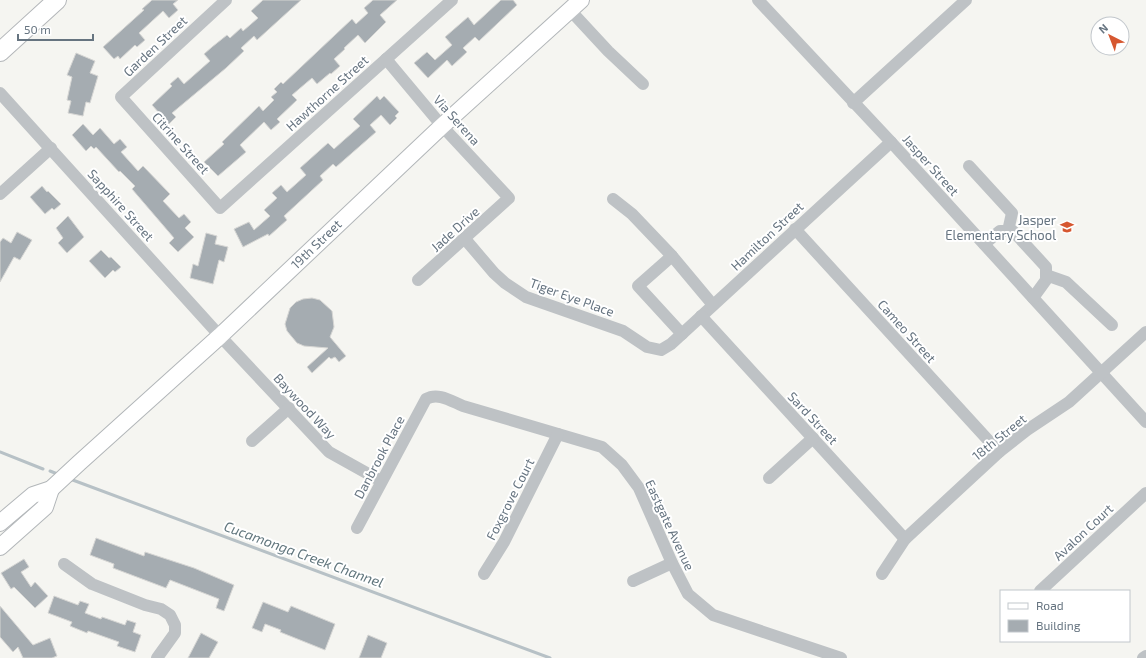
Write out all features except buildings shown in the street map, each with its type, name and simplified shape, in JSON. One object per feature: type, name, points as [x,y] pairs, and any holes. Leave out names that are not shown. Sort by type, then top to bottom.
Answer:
[{"type":"highway","points":[[0,52],[57,0]]},
{"type":"main road","name":"19th Street","points":[[52,488],[220,336],[442,126],[575,5]]},
{"type":"main road","points":[[0,523],[32,495],[52,488]]},
{"type":"main road","points":[[0,547],[45,507],[52,488]]},
{"type":"street","name":"Garden Street","points":[[121,97],[226,0]]},
{"type":"street","name":"Hawthorne Street","points":[[220,208],[452,0]]},
{"type":"street","name":"Jasper Street","points":[[758,0],[891,142],[1146,422]]},
{"type":"street","points":[[853,103],[966,0]]},
{"type":"street","points":[[575,5],[608,51],[643,84]]},
{"type":"street","name":"Via Serena","points":[[386,59],[442,126],[509,198]]},
{"type":"street","name":"Sapphire Street","points":[[0,93],[52,148],[220,336]]},
{"type":"street","name":"Citrine Street","points":[[121,97],[220,208]]},
{"type":"street","name":"Hamilton Street","points":[[661,350],[666,348],[682,334],[891,142]]},
{"type":"street","points":[[0,194],[52,148]]},
{"type":"street","points":[[969,166],[1012,213],[1008,231]]},
{"type":"street","name":"Jade Drive","points":[[418,280],[509,198]]},
{"type":"street","points":[[613,200],[632,214],[672,256],[713,305]]},
{"type":"street","name":"Cameo Street","points":[[795,229],[999,452]]},
{"type":"street","points":[[984,244],[1000,230],[1013,231],[1046,267],[1046,280],[1033,298]]},
{"type":"street","name":"Tiger Eye Place","points":[[465,239],[505,284],[526,297],[623,331],[647,347],[661,350]]},
{"type":"street","points":[[672,256],[638,286],[682,334]]},
{"type":"street","points":[[1046,275],[1066,282],[1112,325]]},
{"type":"street","name":"Sard Street","points":[[701,316],[905,539]]},
{"type":"street","name":"18th Street","points":[[882,574],[905,539],[999,452],[1027,430],[1069,402],[1146,332]]},
{"type":"street","name":"Baywood Way","points":[[220,336],[329,452],[382,480]]},
{"type":"street","name":"Eastgate Avenue","points":[[426,399],[432,396],[443,397],[463,406],[602,447],[622,465],[639,488],[672,563],[688,594],[713,615],[841,658]]},
{"type":"street","name":"Danbrook Place","points":[[357,528],[426,399]]},
{"type":"street","points":[[252,441],[289,408]]},
{"type":"street","name":"Foxgrove Court","points":[[484,574],[504,542],[558,434]]},
{"type":"street","points":[[769,478],[813,438]]},
{"type":"street","name":"Avalon Court","points":[[1041,590],[1146,493]]},
{"type":"street","points":[[634,581],[672,563]]},
{"type":"street","points":[[64,564],[92,584],[145,605],[161,609],[170,615],[175,625],[175,633],[157,658]]},
{"type":"waterway","name":"Cucamonga Creek Channel","points":[[0,452],[43,469]]},
{"type":"waterway","name":"Cucamonga Creek Channel","points":[[50,471],[60,475]]},
{"type":"waterway","name":"Cucamonga Creek Channel","points":[[70,479],[550,658]]},
{"type":"place","name":"Jasper Elementary School","points":[[1067,227]]}]
